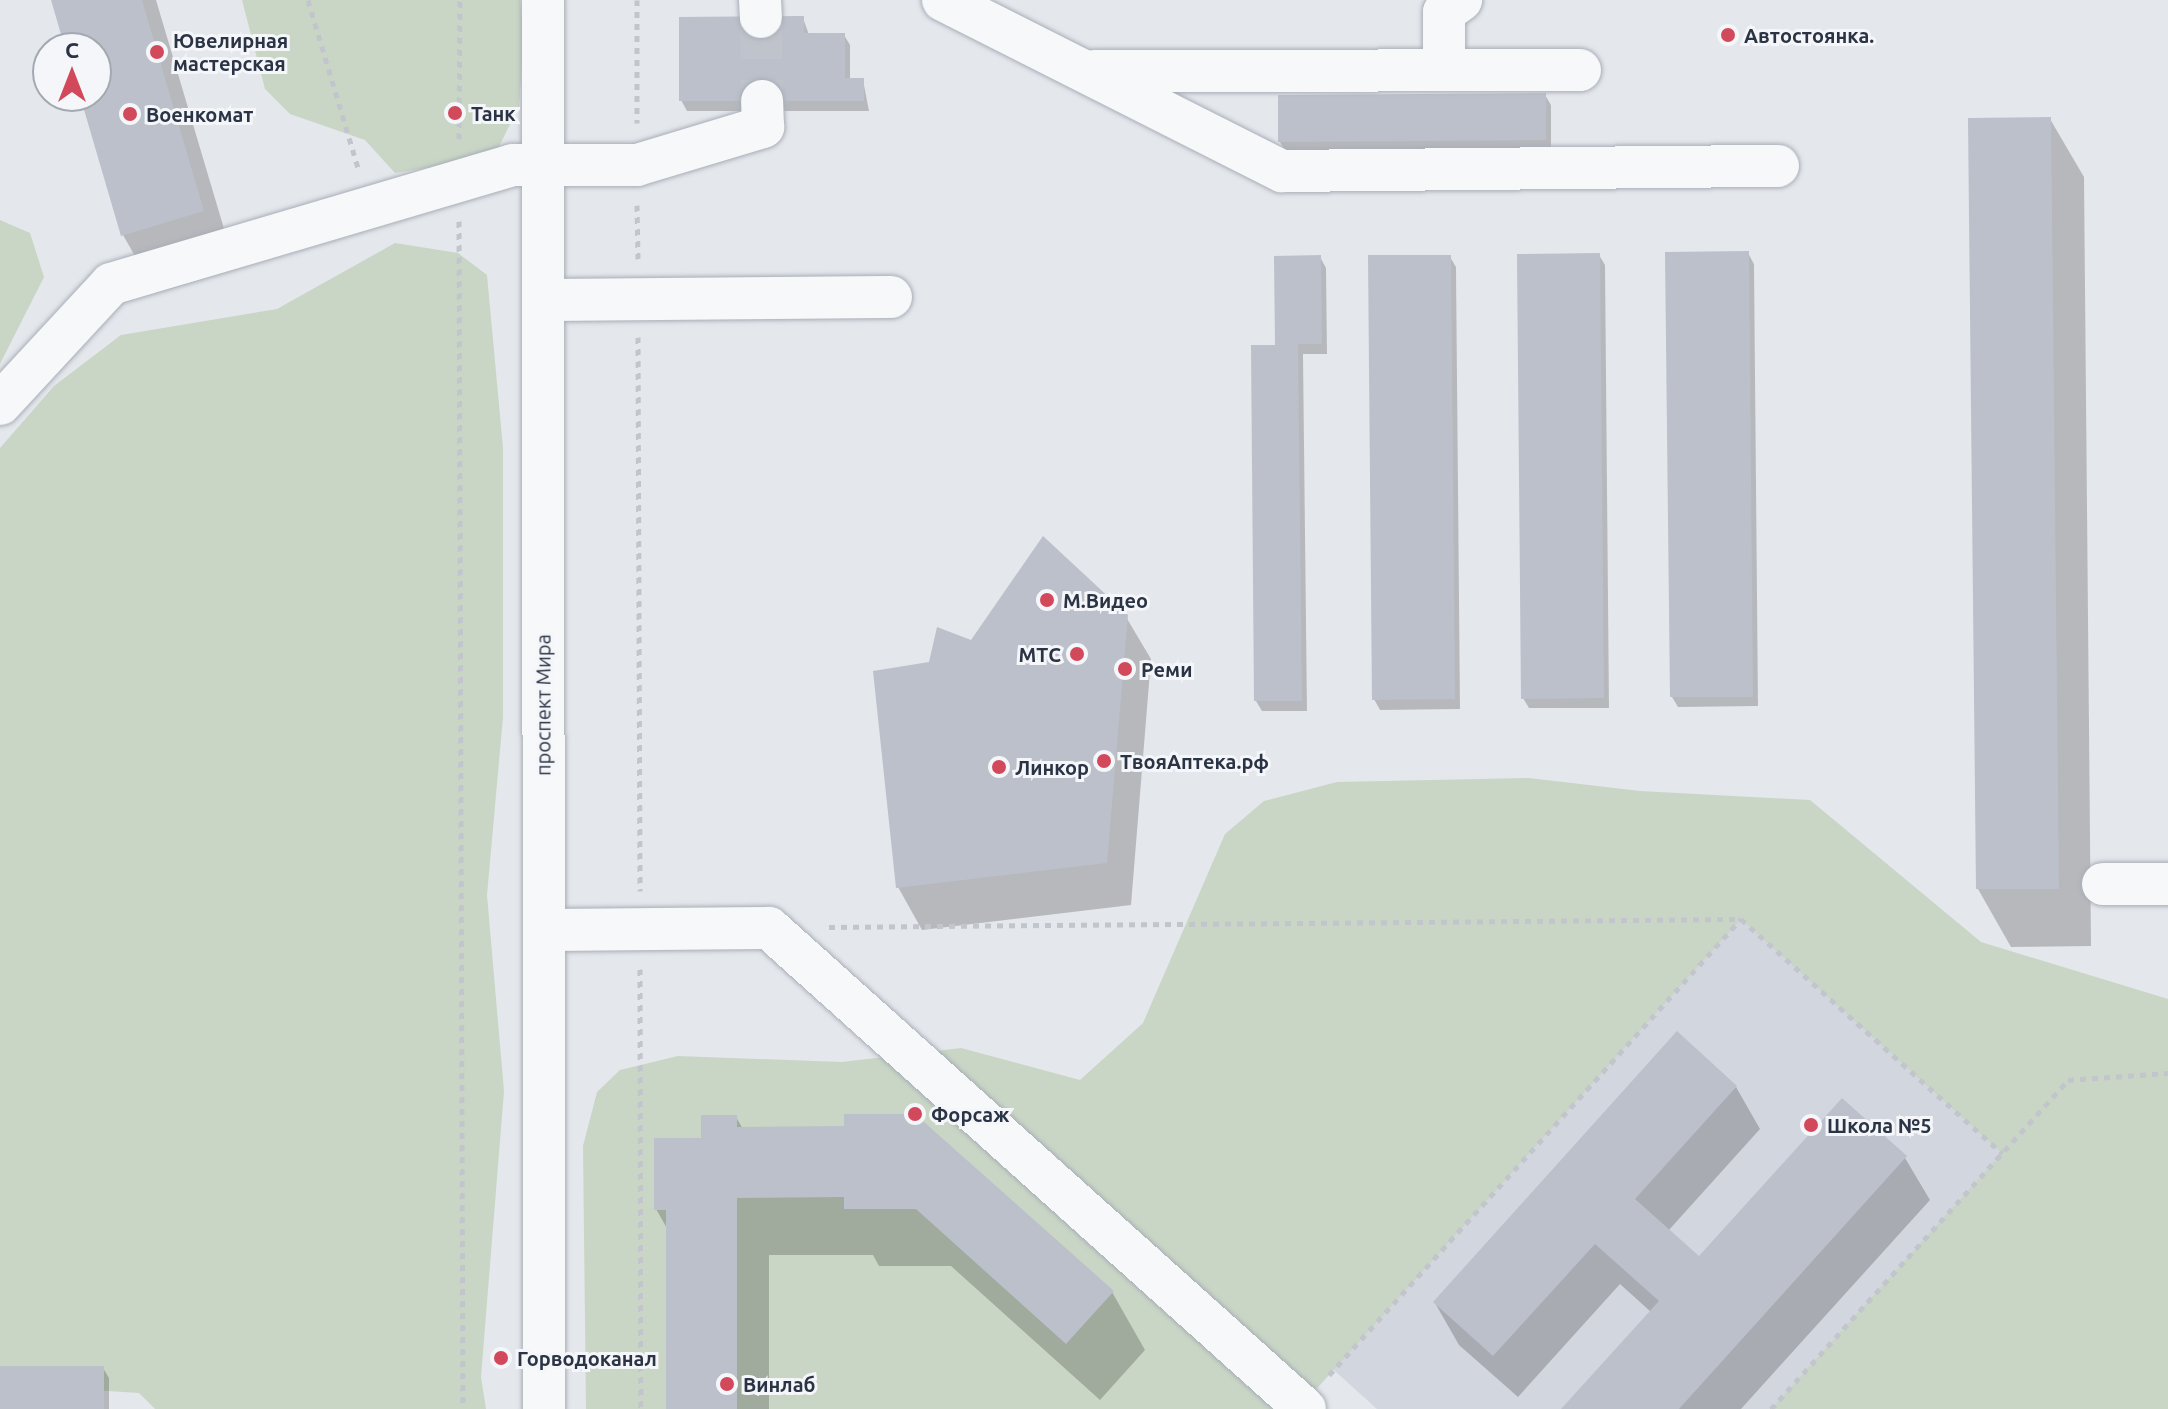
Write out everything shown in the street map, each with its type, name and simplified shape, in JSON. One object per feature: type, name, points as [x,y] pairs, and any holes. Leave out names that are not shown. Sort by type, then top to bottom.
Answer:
[{"type":"street","name":"проспект Мира","points":[[543,0],[544,1409]]},
{"type":"street","points":[[943,0],[1282,171],[1778,166]]},
{"type":"street","points":[[1444,70],[1444,12],[1461,0]]},
{"type":"street","points":[[1084,71],[1580,70]]},
{"type":"street","points":[[0,404],[111,284],[513,165],[637,165],[763,127],[762,101]]},
{"type":"street","points":[[543,300],[891,297]]},
{"type":"street","points":[[2103,884],[2168,884]]},
{"type":"street","points":[[544,930],[769,928],[1303,1407]]},
{"type":"path","points":[[308,0],[370,208]]},
{"type":"path","points":[[460,0],[463,1409]]},
{"type":"path","points":[[637,0],[641,1409]]},
{"type":"path","points":[[769,928],[1741,919],[2002,1153]]},
{"type":"path","points":[[1303,1407],[1741,919]]},
{"type":"path","points":[[1771,1409],[2068,1080],[2168,1073]]},
{"type":"shaded area","name":"Школа №5","points":[[1779,820],[2168,1170],[2083,1409],[1377,1409],[1306,1345]]},
{"type":"green space","points":[[242,0],[520,0],[524,38],[519,106],[494,157],[395,173],[365,140],[290,114],[265,89]]},
{"type":"green space","points":[[0,220],[30,233],[44,277],[0,364]]},
{"type":"green space","points":[[395,243],[458,253],[487,275],[503,448],[503,717],[487,895],[504,1091],[481,1377],[486,1409],[155,1409],[139,1393],[47,1387],[0,1368],[0,448],[54,386],[121,335],[277,309]]},
{"type":"green space","points":[[1529,778],[1640,791],[1810,800],[1981,942],[2168,999],[2168,1409],[1771,1409],[2002,1153],[1741,919],[1302,1405],[1305,1409],[586,1409],[583,1146],[597,1092],[620,1070],[678,1056],[842,1062],[961,1048],[1080,1080],[1143,1023],[1225,834],[1264,801],[1337,782]]},
{"type":"building","name":"Военкомат","points":[[51,0],[142,0],[204,211],[121,236],[85,112],[112,112],[112,32],[60,32]]},
{"type":"building","points":[[804,16],[804,33],[845,33],[845,78],[864,78],[864,101],[679,101],[679,17]]},
{"type":"building","points":[[1546,93],[1546,140],[1278,142],[1278,95]]},
{"type":"building","points":[[2051,117],[2059,889],[1976,889],[1968,118]]},
{"type":"building","points":[[1749,251],[1753,697],[1670,697],[1665,252]]},
{"type":"building","points":[[1600,253],[1604,698],[1521,699],[1517,254]]},
{"type":"building","points":[[1321,255],[1322,344],[1298,344],[1302,701],[1254,701],[1251,345],[1275,345],[1274,256]]},
{"type":"building","points":[[1368,255],[1451,255],[1455,699],[1372,700]]},
{"type":"building","name":"Линкор","points":[[1043,536],[1128,615],[1107,863],[896,888],[873,671],[929,662],[937,627],[971,640]]},
{"type":"building","points":[[1677,1031],[1737,1086],[1635,1199],[1699,1256],[1842,1098],[1907,1156],[1679,1409],[1561,1409],[1659,1301],[1595,1244],[1493,1356],[1433,1302]]},
{"type":"building","points":[[844,1114],[915,1114],[1114,1291],[1066,1344],[916,1209],[844,1209],[844,1197],[737,1198],[737,1409],[666,1409],[666,1210],[654,1210],[654,1138],[701,1138],[701,1115],[737,1115],[737,1127],[844,1126]]},
{"type":"building","points":[[0,1366],[104,1366],[104,1409],[0,1409]]},
{"type":"tunnel","points":[[761,17],[762,101]]},
{"type":"place","name":"Автостоянка.","points":[[1728,35]]},
{"type":"place","name":"Ювелирная мастерская","points":[[157,52]]},
{"type":"place","name":"Танк","points":[[455,113]]},
{"type":"place","name":"Военкомат","points":[[130,114]]},
{"type":"place","name":"М.Видео","points":[[1047,600]]},
{"type":"place","name":"МТС","points":[[1077,654]]},
{"type":"place","name":"Реми","points":[[1125,669]]},
{"type":"place","name":"ТвояАптека.рф","points":[[1104,761]]},
{"type":"place","name":"Линкор","points":[[999,767]]},
{"type":"place","name":"Форсаж","points":[[915,1114]]},
{"type":"place","name":"Школа №5","points":[[1811,1125]]},
{"type":"place","name":"Горводоканал","points":[[501,1358]]},
{"type":"place","name":"Винлаб","points":[[727,1384]]}]
